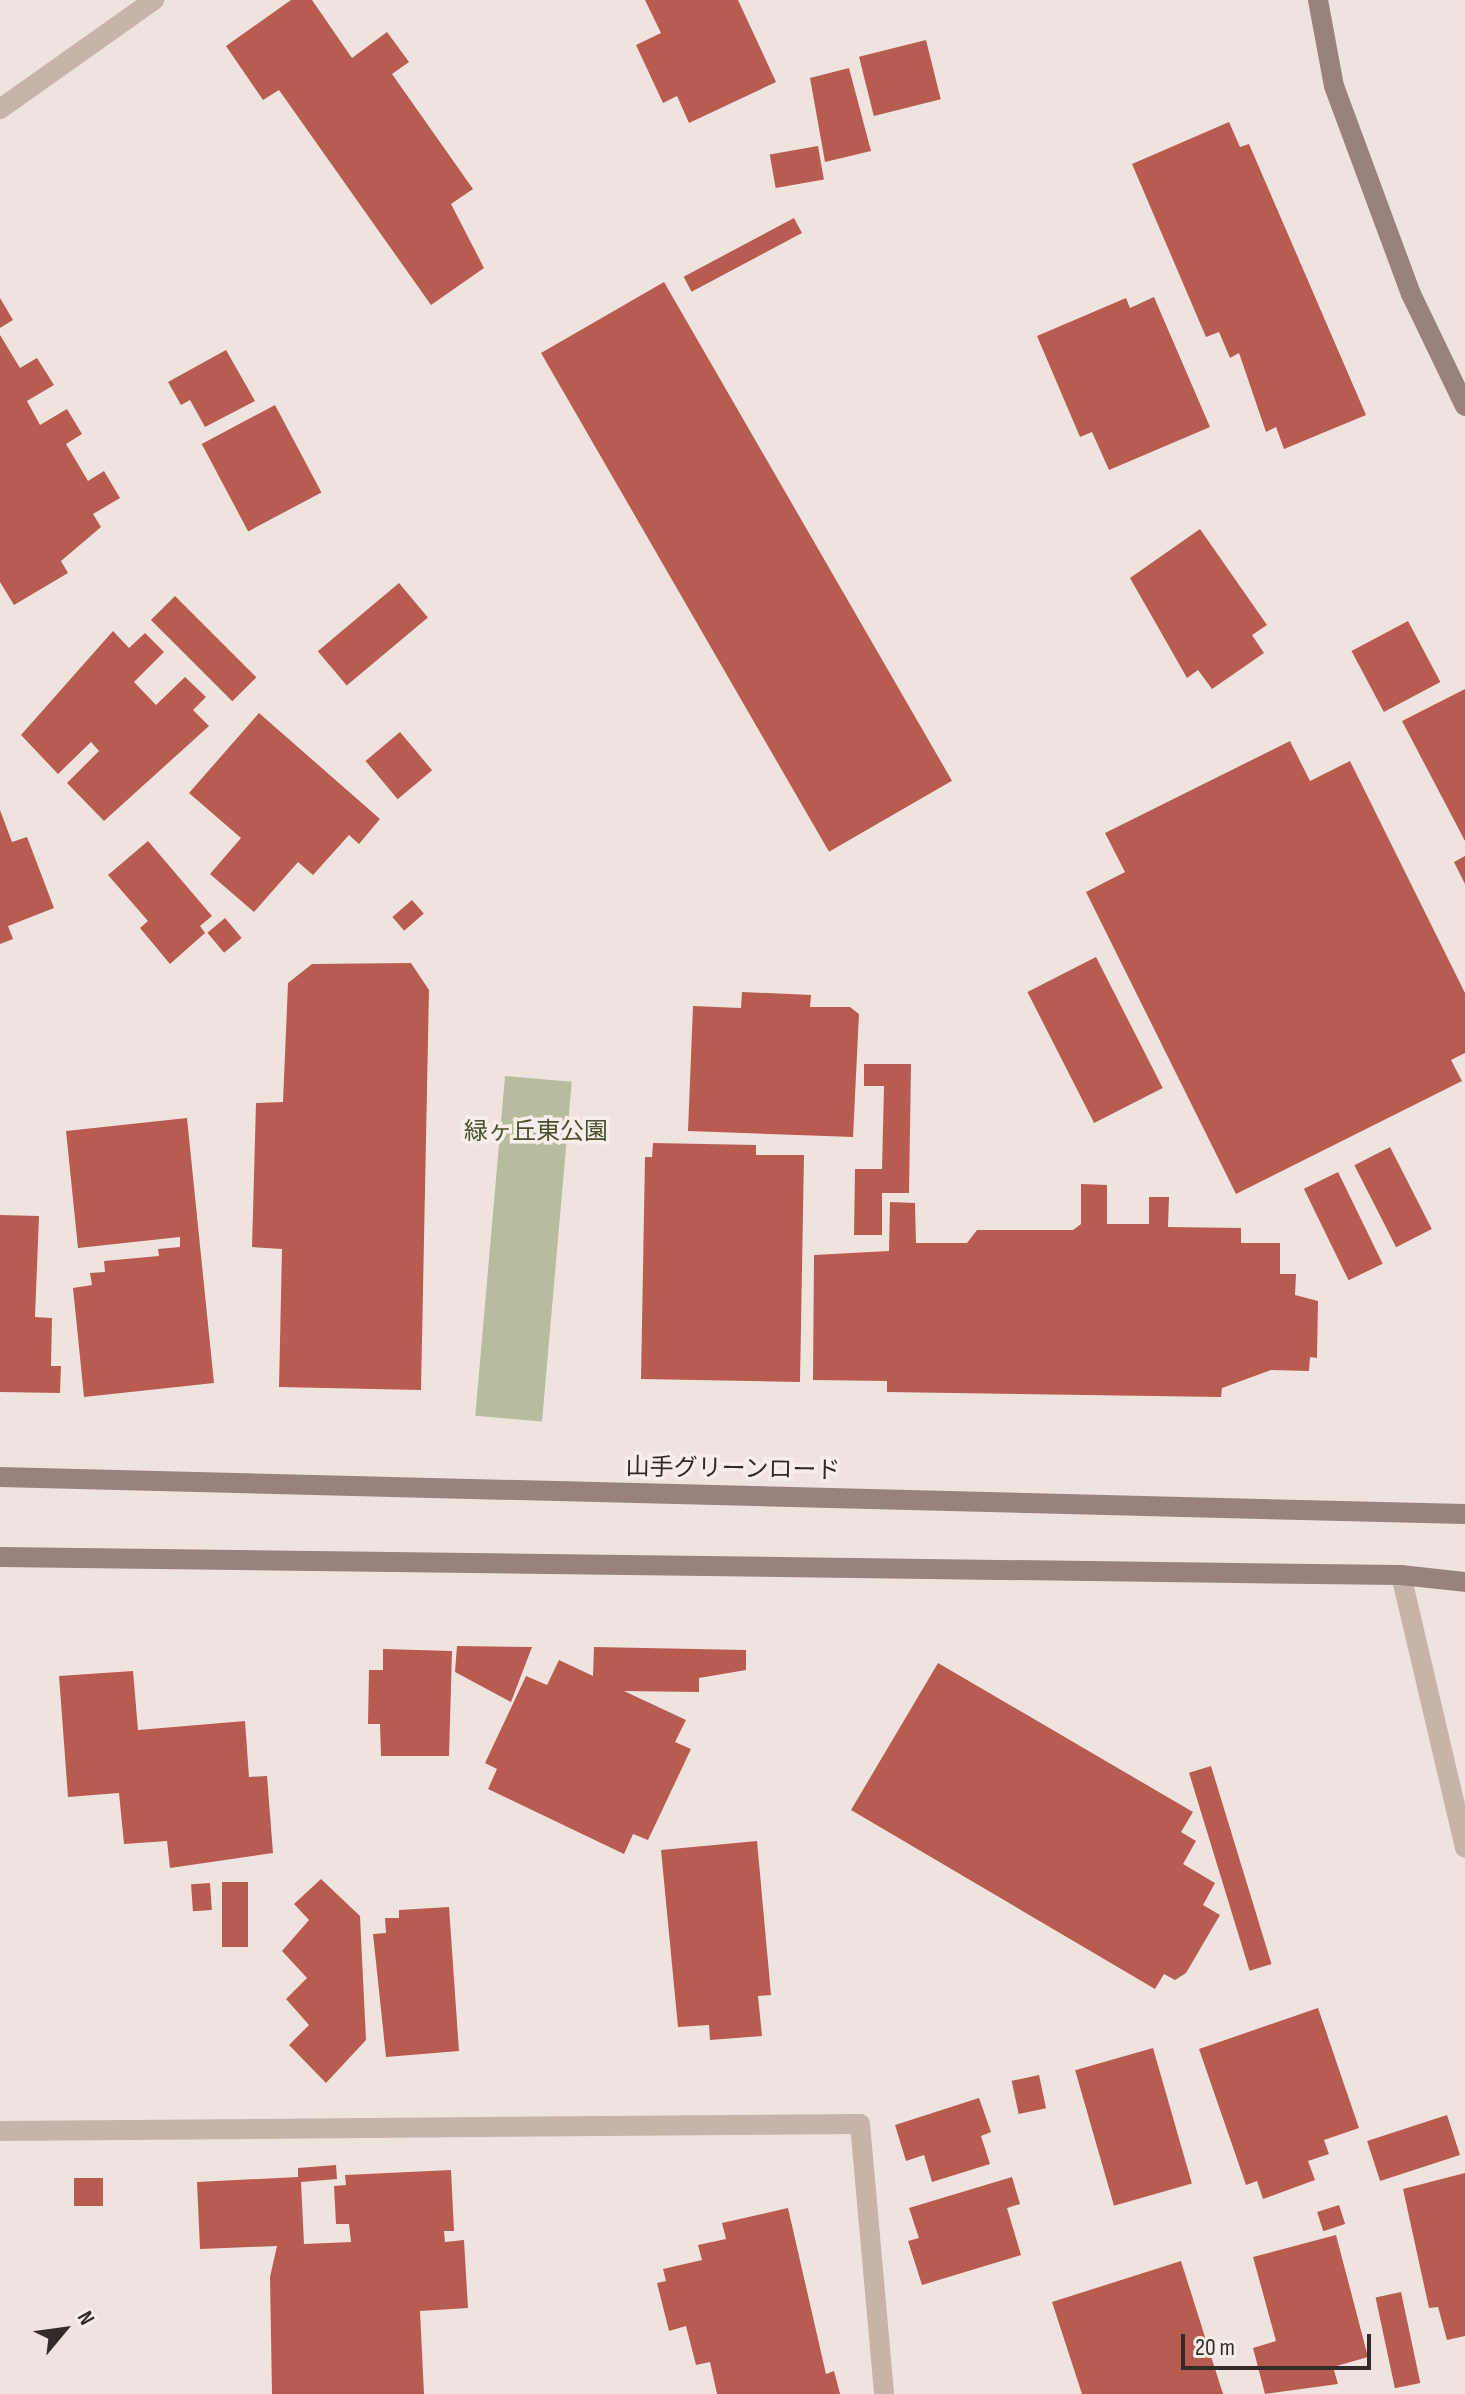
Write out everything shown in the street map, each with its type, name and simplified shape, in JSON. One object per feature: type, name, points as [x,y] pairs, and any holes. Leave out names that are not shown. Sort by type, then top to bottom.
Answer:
[{"type":"street","points":[[0,109],[154,0]]},
{"type":"street","points":[[1318,0],[1334,86],[1411,294],[1465,406]]},
{"type":"street","name":"山手グリーンロード","points":[[0,1477],[1465,1514]]},
{"type":"street","points":[[0,1557],[1401,1575],[1465,1582]]},
{"type":"street","points":[[1401,1575],[1465,1848]]},
{"type":"street","points":[[0,2131],[860,2124],[884,2394]]},
{"type":"green space","name":"緑ヶ丘東公園","points":[[505,1076],[572,1082],[542,1422],[475,1416]]},
{"type":"building","points":[[291,0],[312,0],[352,58],[387,32],[409,62],[392,74],[473,189],[451,204],[484,268],[431,305],[279,90],[263,100],[226,46]]},
{"type":"building","points":[[645,0],[738,0],[776,82],[689,123],[677,96],[663,103],[636,45],[661,33]]},
{"type":"building","points":[[926,40],[941,99],[874,116],[859,57]]},
{"type":"building","points":[[849,68],[871,151],[825,162],[810,78]]},
{"type":"building","points":[[1229,122],[1240,147],[1249,144],[1366,415],[1284,449],[1276,427],[1266,432],[1239,353],[1230,358],[1219,332],[1206,337],[1132,164]]},
{"type":"building","points":[[818,146],[824,179],[776,188],[770,155]]},
{"type":"building","points":[[794,218],[802,233],[692,292],[684,277]]},
{"type":"building","points":[[664,282],[952,781],[829,852],[541,353]]},
{"type":"building","points":[[1154,297],[1210,427],[1109,470],[1092,432],[1080,437],[1037,336],[1126,298],[1130,308]]},
{"type":"building","points":[[0,298],[13,320],[0,328]]},
{"type":"building","points":[[0,335],[20,368],[37,358],[54,385],[27,401],[40,425],[67,409],[82,434],[66,444],[88,481],[104,471],[120,498],[93,514],[101,527],[61,561],[68,573],[14,605],[0,582]]},
{"type":"building","points":[[226,350],[255,401],[205,427],[190,400],[181,405],[168,382]]},
{"type":"building","points":[[275,405],[321,492],[248,531],[202,444]]},
{"type":"building","points":[[1200,529],[1267,625],[1252,635],[1264,653],[1212,689],[1198,670],[1187,678],[1130,578]]},
{"type":"building","points":[[399,583],[428,617],[347,686],[318,651]]},
{"type":"building","points":[[175,596],[256,677],[232,701],[151,620]]},
{"type":"building","points":[[1408,621],[1440,682],[1384,712],[1351,651]]},
{"type":"building","points":[[113,631],[129,648],[145,633],[164,652],[134,682],[156,705],[185,677],[206,697],[193,710],[209,726],[104,821],[67,783],[99,751],[91,742],[58,774],[21,735]]},
{"type":"building","points":[[1465,689],[1465,841],[1402,721]]},
{"type":"building","points":[[259,713],[380,819],[359,844],[349,835],[313,875],[298,862],[254,912],[210,874],[241,838],[189,793]]},
{"type":"building","points":[[400,732],[432,770],[398,799],[366,761]]},
{"type":"building","points":[[1290,741],[1310,781],[1350,761],[1465,993],[1465,1053],[1451,1060],[1462,1081],[1236,1194],[1086,892],[1125,872],[1105,833]]},
{"type":"building","points":[[0,810],[12,842],[27,837],[54,908],[8,926],[13,939],[0,944]]},
{"type":"building","points":[[148,841],[212,916],[200,926],[205,933],[170,964],[140,928],[148,921],[108,875]]},
{"type":"building","points":[[1465,856],[1465,884],[1454,862]]},
{"type":"building","points":[[412,900],[424,914],[404,931],[392,917]]},
{"type":"building","points":[[225,918],[242,938],[224,953],[207,933]]},
{"type":"building","points":[[1096,957],[1163,1088],[1094,1123],[1027,992]]},
{"type":"building","points":[[411,963],[429,990],[421,1390],[279,1387],[282,1249],[252,1247],[256,1103],[283,1102],[288,983],[312,964]]},
{"type":"building","points":[[742,992],[811,995],[810,1007],[850,1007],[859,1014],[853,1137],[688,1131],[693,1006],[741,1008]]},
{"type":"building","points":[[864,1064],[911,1064],[909,1193],[882,1193],[882,1235],[854,1235],[855,1169],[882,1169],[884,1086],[864,1086]]},
{"type":"building","points":[[187,1118],[214,1383],[84,1397],[73,1288],[92,1285],[90,1273],[105,1272],[104,1261],[159,1256],[158,1249],[180,1247],[180,1237],[78,1248],[66,1131]]},
{"type":"building","points":[[653,1143],[756,1145],[756,1155],[804,1155],[800,1382],[641,1379],[645,1157],[652,1157]]},
{"type":"building","points":[[1390,1147],[1432,1229],[1396,1247],[1354,1165]]},
{"type":"building","points":[[1338,1172],[1383,1264],[1349,1280],[1304,1189]]},
{"type":"building","points":[[1081,1184],[1107,1185],[1107,1224],[1149,1224],[1149,1197],[1169,1197],[1168,1227],[1241,1228],[1241,1243],[1280,1243],[1280,1274],[1296,1274],[1295,1295],[1318,1301],[1317,1358],[1310,1357],[1309,1371],[1271,1370],[1222,1388],[1221,1397],[887,1392],[887,1381],[813,1380],[814,1255],[889,1251],[890,1202],[915,1203],[916,1243],[967,1243],[977,1230],[1073,1230],[1081,1224]]},
{"type":"building","points":[[0,1215],[39,1216],[35,1317],[52,1318],[51,1366],[61,1366],[60,1393],[0,1392]]},
{"type":"building","points":[[457,1646],[532,1647],[511,1702],[455,1672]]},
{"type":"building","points":[[594,1647],[746,1650],[746,1670],[699,1678],[699,1692],[624,1691],[686,1720],[675,1742],[691,1749],[648,1840],[633,1834],[624,1854],[488,1789],[497,1769],[485,1763],[526,1676],[547,1685],[559,1660],[593,1676]]},
{"type":"building","points":[[383,1649],[452,1651],[449,1756],[381,1756],[380,1724],[368,1724],[369,1670],[383,1670]]},
{"type":"building","points":[[938,1663],[1193,1812],[1181,1832],[1196,1841],[1183,1864],[1215,1883],[1203,1905],[1220,1915],[1186,1973],[1175,1980],[1164,1974],[1155,1989],[851,1810]]},
{"type":"building","points":[[133,1671],[138,1730],[245,1721],[249,1777],[267,1776],[273,1853],[170,1868],[167,1841],[124,1844],[119,1793],[68,1797],[59,1676]]},
{"type":"building","points":[[1211,1766],[1272,1964],[1250,1971],[1189,1773]]},
{"type":"building","points":[[757,1841],[771,1995],[758,1996],[762,2036],[710,2040],[709,2025],[678,2027],[661,1850]]},
{"type":"building","points":[[321,1879],[360,1916],[366,2040],[326,2083],[289,2045],[309,2025],[286,1999],[307,1978],[282,1951],[309,1920],[294,1904]]},
{"type":"building","points":[[222,1882],[248,1882],[248,1947],[222,1947]]},
{"type":"building","points":[[210,1883],[212,1910],[193,1911],[191,1884]]},
{"type":"building","points":[[449,1907],[459,2051],[386,2057],[373,1934],[386,1933],[385,1918],[399,1918],[399,1910]]},
{"type":"building","points":[[1318,2008],[1359,2128],[1324,2140],[1329,2154],[1308,2161],[1315,2180],[1263,2199],[1257,2181],[1246,2185],[1199,2049]]},
{"type":"building","points":[[1153,2048],[1192,2184],[1114,2206],[1075,2070]]},
{"type":"building","points":[[1039,2075],[1046,2108],[1019,2114],[1012,2081]]},
{"type":"building","points":[[979,2098],[991,2132],[981,2136],[990,2164],[932,2182],[924,2155],[906,2161],[895,2125]]},
{"type":"building","points":[[1447,2115],[1460,2155],[1380,2181],[1367,2141]]},
{"type":"building","points":[[336,2165],[337,2179],[301,2182],[304,2244],[351,2242],[349,2224],[336,2224],[334,2186],[346,2185],[345,2175],[451,2170],[454,2231],[444,2231],[445,2242],[464,2240],[468,2308],[420,2311],[424,2394],[272,2394],[270,2277],[277,2246],[200,2249],[197,2182],[298,2177],[298,2168]]},
{"type":"building","points":[[1465,2173],[1465,2336],[1447,2340],[1438,2307],[1429,2308],[1403,2189]]},
{"type":"building","points":[[1012,2177],[1020,2204],[1007,2208],[1021,2255],[922,2285],[908,2241],[919,2238],[909,2208]]},
{"type":"building","points":[[74,2178],[103,2178],[103,2206],[74,2206]]},
{"type":"building","points":[[1339,2205],[1345,2224],[1323,2231],[1317,2212]]},
{"type":"building","points":[[788,2208],[826,2374],[834,2371],[840,2394],[717,2394],[710,2362],[696,2365],[686,2326],[669,2331],[657,2283],[666,2281],[663,2269],[702,2260],[698,2245],[726,2239],[722,2223]]},
{"type":"building","points":[[1336,2235],[1368,2357],[1333,2367],[1338,2384],[1265,2394],[1253,2348],[1276,2341],[1253,2257]]},
{"type":"building","points":[[1181,2261],[1223,2394],[1082,2394],[1052,2302]]},
{"type":"building","points":[[1401,2292],[1420,2383],[1395,2388],[1376,2297]]}]
